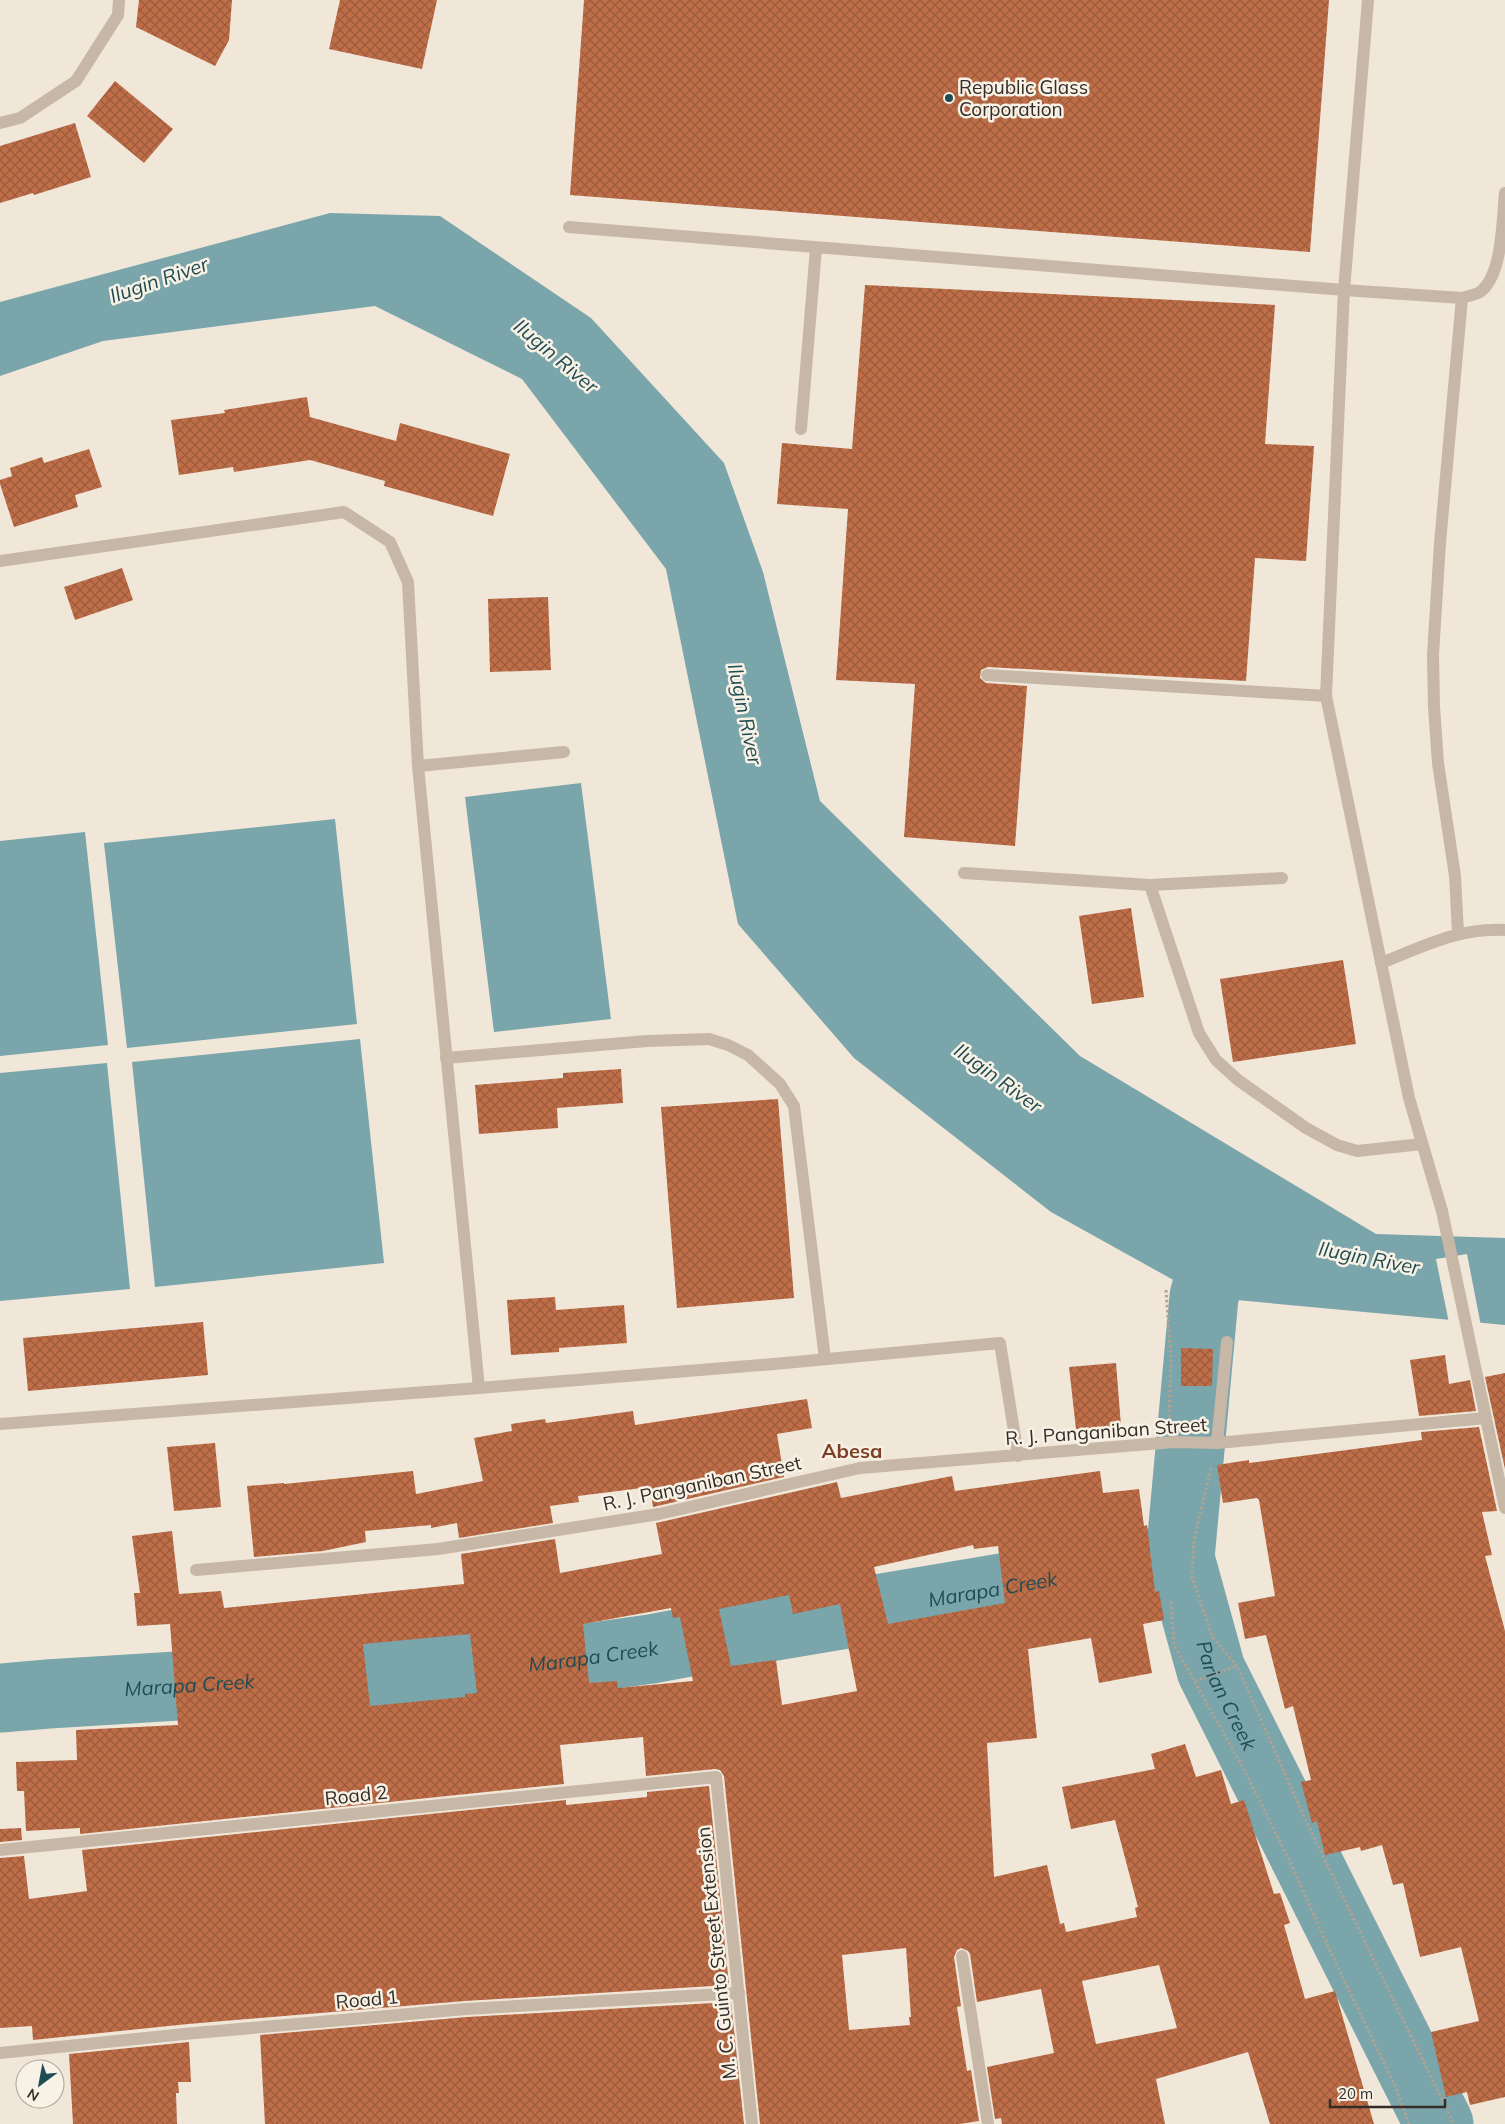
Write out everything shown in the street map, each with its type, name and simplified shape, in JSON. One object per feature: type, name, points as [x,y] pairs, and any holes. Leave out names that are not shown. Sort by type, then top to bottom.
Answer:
[{"type":"street","points":[[0,124],[20,118],[76,81],[118,16],[119,0]]},
{"type":"street","points":[[1368,0],[1344,290],[1326,696],[1409,1098],[1442,1212],[1474,1370],[1505,1508]]},
{"type":"street","points":[[569,228],[1462,298],[1479,293],[1489,282],[1497,263],[1505,193]]},
{"type":"street","points":[[802,429],[816,248]]},
{"type":"street","points":[[1458,933],[1455,876],[1438,763],[1433,655],[1439,553],[1462,298]]},
{"type":"street","points":[[0,561],[344,512],[390,542],[408,582],[418,766],[479,1388]]},
{"type":"street","points":[[987,675],[1326,696]]},
{"type":"street","points":[[418,766],[564,752]]},
{"type":"street","points":[[964,873],[1150,885],[1282,878]]},
{"type":"street","points":[[1150,885],[1199,1034],[1216,1060],[1245,1086],[1306,1128],[1337,1145],[1358,1151],[1422,1144]]},
{"type":"street","points":[[1381,963],[1458,933],[1492,929],[1505,930]]},
{"type":"street","points":[[446,1058],[647,1041],[709,1038],[748,1055],[780,1084],[794,1106],[825,1359]]},
{"type":"street","points":[[1213,1443],[1227,1342]]},
{"type":"street","points":[[0,1424],[479,1388],[1000,1343],[1018,1456]]},
{"type":"street","name":"R. J. Panganiban Street","points":[[196,1570],[438,1549],[659,1514],[860,1468],[1171,1443],[1213,1443],[1486,1418]]},
{"type":"street","name":"Road 2","points":[[0,1850],[716,1777]]},
{"type":"street","name":"M. C. Guinto Street Extension","points":[[716,1777],[752,2124]]},
{"type":"street","points":[[962,1956],[988,2124]]},
{"type":"street","name":"Road 1","points":[[0,2053],[184,2034],[466,2009],[739,1993]]},
{"type":"path","points":[[1166,1290],[1171,1359],[1171,1443]]},
{"type":"path","points":[[1213,1443],[1194,1540],[1192,1577],[1213,1638],[1237,1666],[1306,1821],[1454,2124]]},
{"type":"path","points":[[1171,1602],[1174,1645],[1245,1771],[1291,1864],[1330,1952],[1396,2088],[1409,2124]]},
{"type":"path","points":[[1195,1681],[1237,1666]]},
{"type":"water","name":"Ilugin River","points":[[330,213],[440,216],[591,318],[724,463],[763,572],[820,801],[1080,1056],[1376,1234],[1505,1238],[1505,1325],[1204,1297],[1051,1212],[854,1058],[738,924],[666,569],[522,379],[375,306],[103,341],[0,376],[0,302]]},
{"type":"water","points":[[581,783],[611,1019],[494,1032],[465,797]]},
{"type":"water","points":[[335,819],[357,1024],[127,1048],[104,843]]},
{"type":"water","points":[[85,832],[108,1045],[0,1056],[0,841]]},
{"type":"water","points":[[360,1039],[384,1263],[155,1287],[132,1062]]},
{"type":"water","points":[[107,1063],[130,1289],[0,1301],[0,1073]]},
{"type":"pier","points":[[1467,1254],[1481,1326],[1449,1323],[1436,1259]]},
{"type":"building","points":[[139,0],[232,0],[229,40],[215,66],[136,27]]},
{"type":"building","points":[[340,0],[437,0],[422,69],[329,49]]},
{"type":"building","name":"Republic Glass Corporation","points":[[584,0],[1329,0],[1310,252],[570,195]]},
{"type":"building","points":[[115,81],[173,129],[144,163],[87,116]]},
{"type":"building","points":[[75,123],[91,177],[34,195],[33,193],[0,203],[0,146]]},
{"type":"building","points":[[865,285],[1275,305],[1265,444],[1314,446],[1306,561],[1255,558],[1246,681],[988,667],[981,670],[980,678],[986,683],[1027,686],[1015,846],[904,837],[915,684],[836,680],[848,509],[777,504],[782,443],[852,449]]},
{"type":"building","points":[[307,397],[310,417],[396,441],[400,423],[510,454],[493,516],[384,486],[385,481],[310,460],[234,472],[233,467],[179,475],[171,420],[225,413],[224,410]]},
{"type":"building","points":[[89,449],[102,487],[75,495],[78,507],[14,527],[0,484],[0,480],[12,476],[10,468],[42,457],[44,463]]},
{"type":"building","points":[[122,568],[133,600],[75,620],[64,587]]},
{"type":"building","points":[[548,597],[551,670],[490,672],[488,599]]},
{"type":"building","points":[[1131,908],[1144,997],[1092,1004],[1079,916]]},
{"type":"building","points":[[1343,960],[1356,1044],[1233,1062],[1220,979]]},
{"type":"building","points":[[621,1069],[623,1103],[557,1108],[558,1128],[479,1134],[475,1085],[563,1078],[563,1073]]},
{"type":"building","points":[[778,1099],[794,1298],[677,1308],[661,1107]]},
{"type":"building","points":[[555,1297],[556,1310],[624,1305],[627,1343],[559,1348],[559,1352],[511,1355],[507,1300]]},
{"type":"building","points":[[203,1322],[208,1375],[28,1391],[23,1338]]},
{"type":"building","points":[[1181,1348],[1213,1349],[1212,1386],[1181,1386]]},
{"type":"building","points":[[1445,1355],[1449,1384],[1470,1380],[1476,1411],[1419,1416],[1410,1360]]},
{"type":"building","points":[[1116,1363],[1121,1426],[1076,1429],[1069,1367]]},
{"type":"building","points":[[1505,1373],[1505,1469],[1485,1377]]},
{"type":"building","points":[[807,1399],[812,1428],[777,1434],[784,1477],[653,1507],[650,1487],[578,1496],[579,1502],[550,1506],[553,1523],[459,1538],[457,1523],[431,1528],[431,1525],[365,1531],[366,1542],[323,1551],[254,1557],[247,1486],[413,1471],[416,1494],[483,1481],[474,1438],[512,1431],[511,1424],[545,1419],[546,1423],[633,1411],[635,1425]]},
{"type":"building","points":[[1479,1427],[1497,1511],[1482,1512],[1492,1555],[1485,1556],[1505,1631],[1505,2097],[1470,2105],[1467,2092],[1446,2097],[1431,2032],[1479,2021],[1461,1947],[1420,1957],[1403,1883],[1393,1885],[1382,1845],[1361,1851],[1360,1847],[1325,1855],[1317,1821],[1312,1823],[1301,1782],[1311,1780],[1293,1706],[1285,1709],[1266,1635],[1245,1639],[1238,1603],[1275,1596],[1259,1500],[1257,1498],[1223,1503],[1217,1465],[1249,1460],[1249,1463],[1422,1440],[1421,1432]]},
{"type":"building","points":[[215,1443],[221,1507],[174,1511],[167,1447]]},
{"type":"building","points":[[1100,1471],[1103,1493],[1139,1489],[1144,1526],[1147,1525],[1155,1592],[1159,1591],[1164,1620],[1143,1624],[1152,1673],[1099,1683],[1091,1638],[1028,1649],[1037,1738],[987,1743],[994,1877],[1047,1865],[1060,1924],[1064,1923],[1066,1932],[1137,1917],[1135,1908],[1138,1907],[1115,1820],[1071,1829],[1062,1787],[1155,1769],[1151,1754],[1185,1744],[1196,1777],[1221,1770],[1231,1804],[1244,1800],[1274,1894],[1280,1893],[1290,1923],[1284,1925],[1305,1999],[1335,1991],[1374,2124],[1270,2124],[1248,2052],[1156,2079],[1165,2124],[1002,2124],[1001,2118],[995,2119],[987,2067],[1054,2053],[1041,1989],[977,2002],[970,1954],[961,1948],[957,1950],[954,1957],[961,2006],[957,2007],[967,2071],[971,2070],[979,2121],[960,2124],[760,2124],[724,1776],[720,1770],[715,1769],[646,1776],[643,1737],[560,1745],[564,1784],[80,1834],[80,1828],[26,1831],[24,1791],[17,1791],[16,1762],[77,1760],[76,1730],[178,1725],[170,1624],[137,1626],[134,1593],[140,1593],[132,1536],[172,1531],[179,1594],[221,1591],[224,1608],[464,1584],[461,1554],[555,1539],[560,1573],[662,1554],[656,1523],[837,1482],[841,1498],[952,1476],[955,1491]],"holes":[[[973,1545],[974,1549],[998,1546],[1005,1603],[888,1624],[874,1567]],[[789,1595],[793,1614],[840,1604],[857,1691],[782,1705],[776,1660],[731,1666],[719,1609]],[[671,1608],[673,1618],[680,1617],[693,1681],[618,1688],[617,1681],[589,1683],[583,1624]],[[470,1634],[477,1693],[465,1694],[465,1697],[370,1706],[363,1644]],[[906,1948],[910,2025],[849,2030],[842,1955]],[[1159,1965],[1177,2028],[1096,2044],[1082,1981]]]},
{"type":"building","points":[[709,1786],[729,1985],[465,2001],[188,2024],[33,2040],[32,2026],[0,2028],[0,1858],[24,1856],[29,1899],[87,1891],[82,1850],[566,1800],[566,1805],[647,1797],[647,1792]]},
{"type":"building","points":[[21,1828],[22,1840],[0,1842],[0,1829]]},
{"type":"building","points":[[731,2002],[744,2124],[265,2124],[260,2035],[467,2017]]},
{"type":"building","points":[[189,2042],[191,2082],[178,2082],[179,2093],[176,2093],[177,2124],[73,2124],[69,2054]]},
{"type":"waterway","name":"Parian Creek","points":[[1222,1228],[1204,1297],[1180,1558],[1211,1670],[1439,2124]]},
{"type":"waterway","name":"Marapa Creek","points":[[0,1698],[550,1663],[651,1649],[763,1628],[1180,1558]]},
{"type":"place","name":"Republic Glass Corporation","points":[[949,98]]},
{"type":"district","name":"Abesa","points":[[852,1451]]}]
